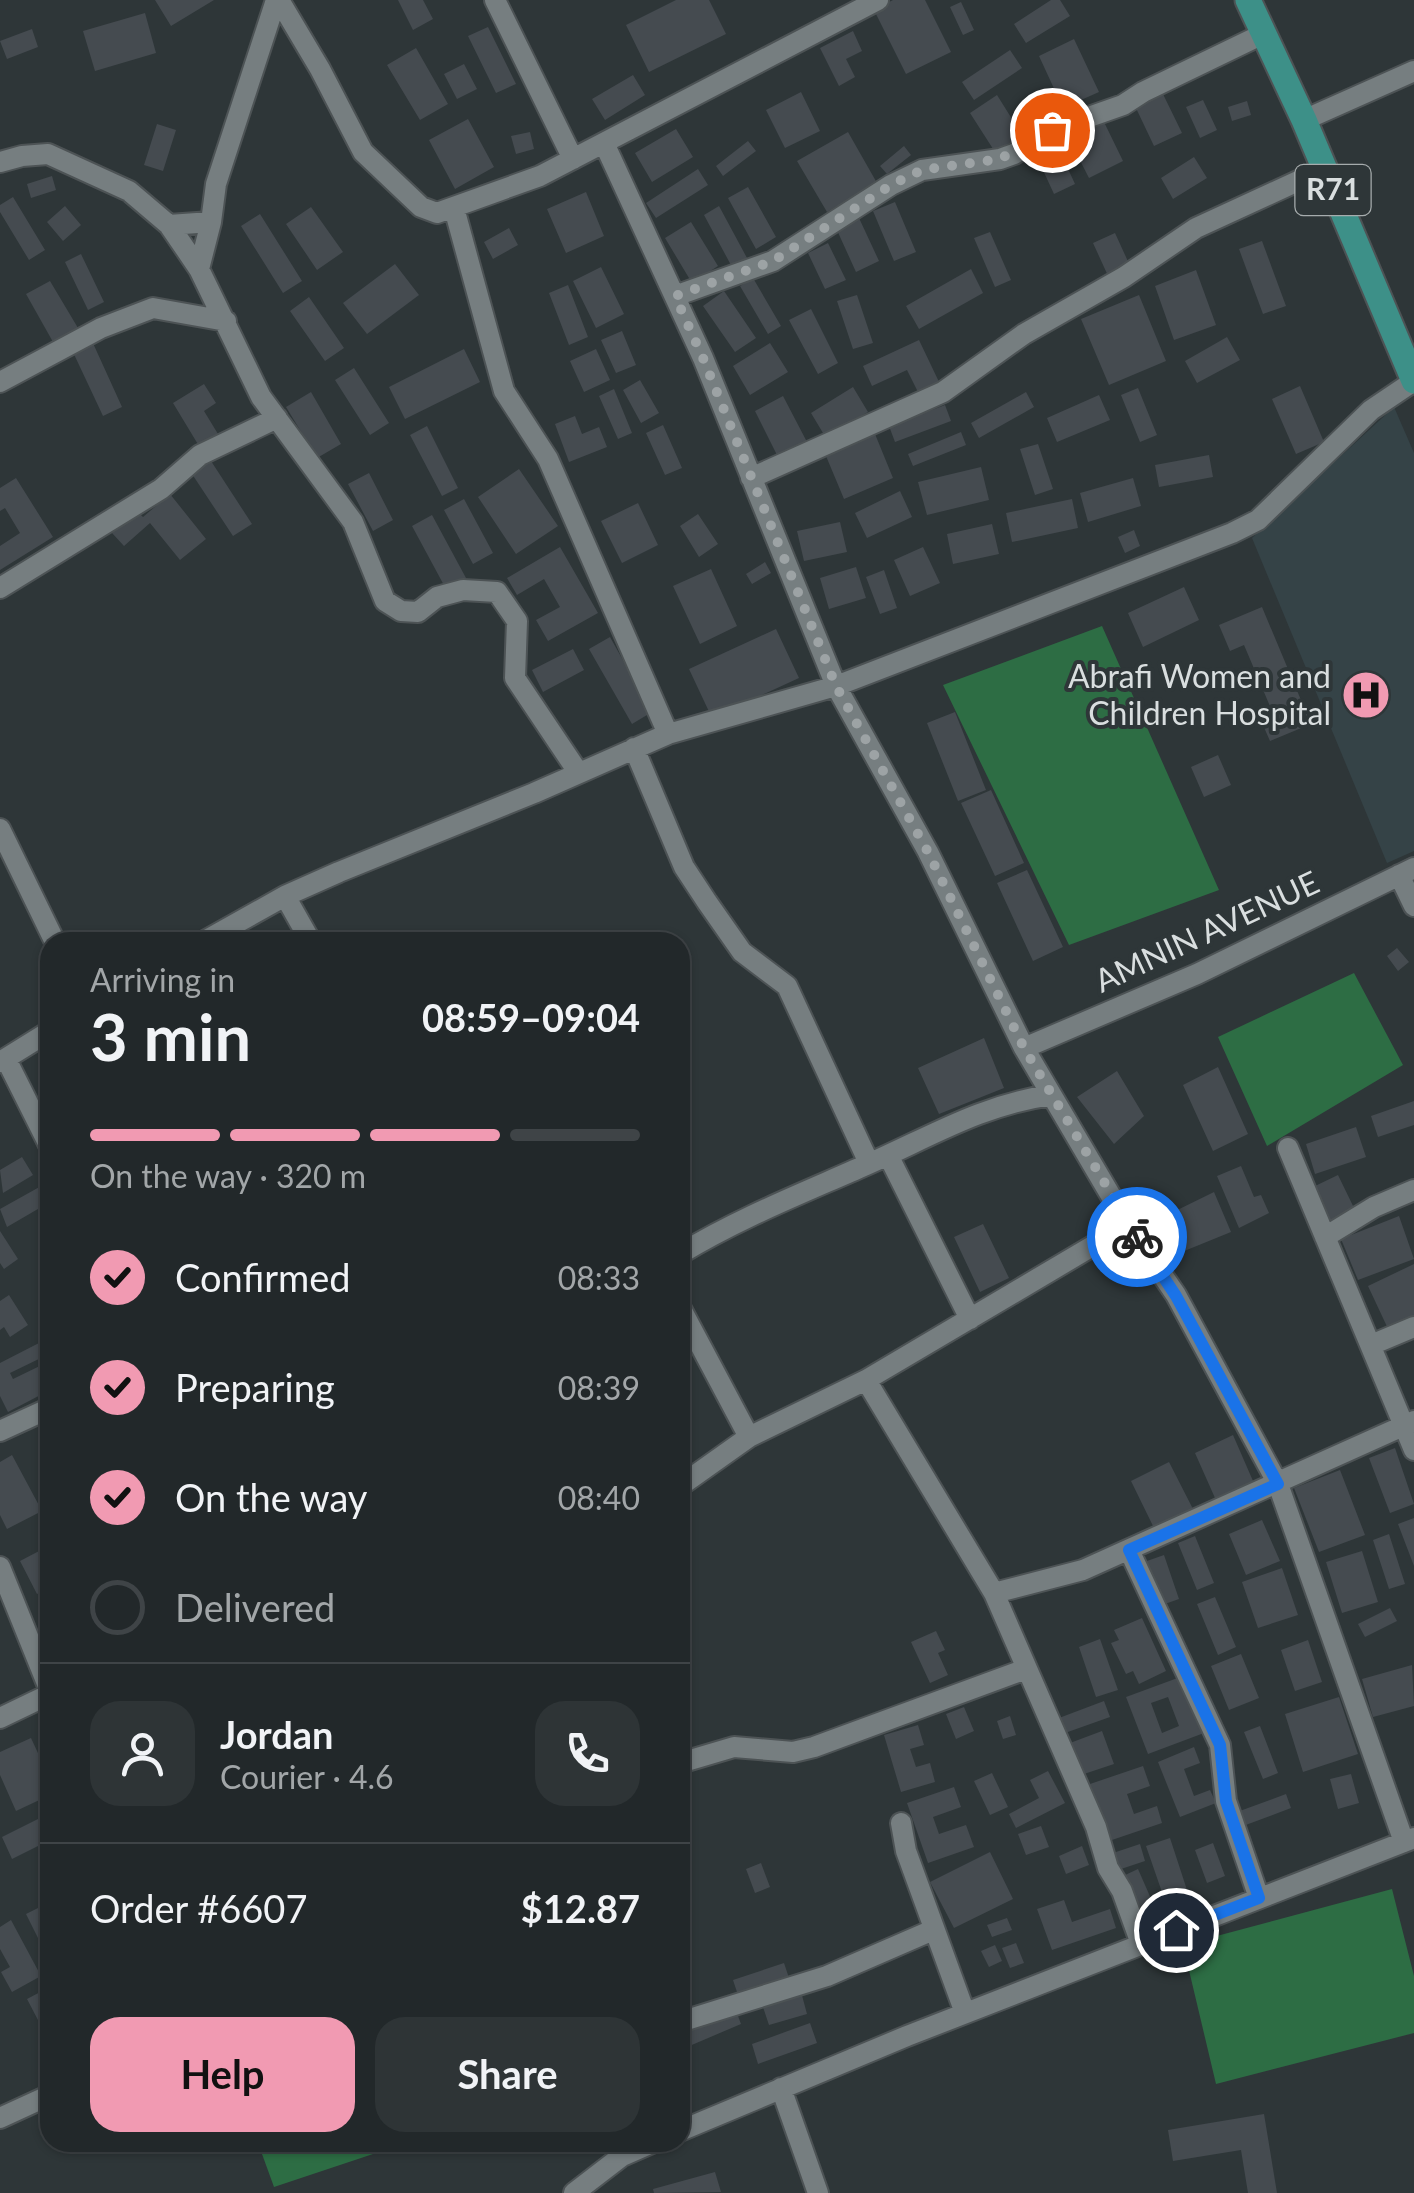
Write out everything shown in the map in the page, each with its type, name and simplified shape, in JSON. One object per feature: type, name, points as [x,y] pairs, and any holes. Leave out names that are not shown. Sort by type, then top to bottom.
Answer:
[{"type":"main road","name":"R71","points":[[1248,0],[1304,120],[1414,381]]},
{"type":"street","points":[[278,0],[363,152],[421,207],[437,213],[540,176],[878,0]]},
{"type":"street","points":[[199,269],[216,184],[278,0]]},
{"type":"street","points":[[495,0],[573,159]]},
{"type":"street","points":[[675,296],[773,261],[874,195],[922,170],[1014,154],[1052,130],[1123,105],[1154,86],[1266,33]]},
{"type":"street","points":[[1304,120],[1414,72]]},
{"type":"street","points":[[604,144],[675,296],[836,686],[928,852],[1024,1048],[1128,1224],[1176,1296],[1278,1484],[1409,1840],[965,2013],[690,2127]]},
{"type":"street","points":[[0,162],[48,154],[129,191],[169,225],[199,269],[261,397],[353,522],[385,601],[402,611],[418,612],[437,598],[463,590],[497,592],[517,621],[515,678],[578,772]]},
{"type":"street","points":[[751,478],[943,392],[1024,334],[1124,277],[1196,228],[1324,169]]},
{"type":"street","points":[[454,208],[504,391],[548,460],[668,734]]},
{"type":"street","points":[[169,225],[211,222]]},
{"type":"street","points":[[0,382],[101,328],[153,308],[226,322]]},
{"type":"street","points":[[221,932],[285,896],[668,734],[836,686],[1232,533],[1258,520],[1372,410],[1414,381]]},
{"type":"street","points":[[0,588],[161,489],[200,455],[277,418]]},
{"type":"street","points":[[634,748],[684,866],[742,952],[788,986],[878,1159],[970,1319]]},
{"type":"street","points":[[0,829],[50,932]]},
{"type":"street","points":[[1407,871],[1414,906]]},
{"type":"street","name":"AMNIN AVENUE","points":[[1024,1048],[1197,974],[1407,871]]},
{"type":"street","points":[[285,896],[305,932]]},
{"type":"street","points":[[40,1038],[3,1060],[40,1128]]},
{"type":"street","points":[[690,1248],[721,1228],[973,1114],[1051,1095]]},
{"type":"street","points":[[1288,1148],[1408,1423],[1414,1450]]},
{"type":"street","points":[[1325,1237],[1374,1206],[1414,1190]]},
{"type":"street","points":[[690,1479],[749,1437],[866,1380],[1128,1224]]},
{"type":"street","points":[[690,1326],[749,1437]]},
{"type":"street","points":[[1372,1345],[1414,1327]]},
{"type":"street","points":[[866,1380],[994,1593],[1096,1826],[1108,1868],[1142,1944]]},
{"type":"street","points":[[0,1431],[40,1413]]},
{"type":"street","points":[[994,1593],[1083,1570],[1408,1423]]},
{"type":"street","points":[[1129,1550],[1220,1745],[1226,1801],[1259,1898]]},
{"type":"street","points":[[0,1567],[40,1668]]},
{"type":"street","points":[[690,1761],[734,1748],[793,1752],[814,1748],[1026,1669]]},
{"type":"street","points":[[0,1718],[40,1698]]},
{"type":"street","points":[[901,1823],[906,1851],[965,2013]]},
{"type":"street","points":[[690,2019],[827,1976],[933,1930]]},
{"type":"street","points":[[781,2088],[818,2193]]},
{"type":"street","points":[[0,2118],[40,2100]]},
{"type":"street","points":[[574,2193],[631,2152]]},
{"type":"shaded area","name":"Abrafi Women and Children Hospital","points":[[1394,407],[1414,453],[1414,851],[1387,863],[1252,538]]},
{"type":"green space","points":[[1102,626],[1219,890],[1069,945],[943,685]]},
{"type":"green space","points":[[1354,973],[1403,1065],[1267,1146],[1218,1037]]},
{"type":"green space","points":[[1392,1889],[1414,1976],[1414,2033],[1216,2084],[1183,1945]]},
{"type":"green space","points":[[262,2152],[379,2152],[274,2187]]},
{"type":"building","points":[[155,0],[214,0],[171,26]]},
{"type":"building","points":[[398,0],[423,0],[433,19],[413,30]]},
{"type":"building","points":[[676,0],[709,0],[726,34],[649,72],[626,25]]},
{"type":"building","points":[[893,0],[925,0],[951,52],[906,74],[874,10]]},
{"type":"building","points":[[1051,0],[1060,0],[1070,16],[1026,43],[1014,24]]},
{"type":"building","points":[[961,2],[974,30],[963,35],[950,7]]},
{"type":"building","points":[[145,13],[156,53],[95,71],[83,31]]},
{"type":"building","points":[[488,27],[516,84],[496,93],[468,36]]},
{"type":"building","points":[[32,29],[38,47],[7,59],[0,41]]},
{"type":"building","points":[[853,31],[862,51],[846,59],[855,77],[839,86],[820,48]]},
{"type":"building","points":[[1074,39],[1099,92],[1063,108],[1039,56]]},
{"type":"building","points":[[416,48],[448,104],[420,120],[387,65]]},
{"type":"building","points":[[1010,50],[1022,68],[974,100],[962,82]]},
{"type":"building","points":[[464,64],[477,89],[457,99],[444,74]]},
{"type":"building","points":[[633,75],[645,95],[605,120],[592,99]]},
{"type":"building","points":[[801,92],[820,131],[785,148],[766,110]]},
{"type":"building","points":[[1162,92],[1182,133],[1154,146],[1135,106]]},
{"type":"building","points":[[997,95],[1022,135],[995,152],[970,113]]},
{"type":"building","points":[[1203,100],[1217,130],[1200,138],[1186,107]]},
{"type":"building","points":[[1247,101],[1251,115],[1232,121],[1228,107]]},
{"type":"building","points":[[468,119],[494,167],[455,189],[429,140]]},
{"type":"building","points":[[1104,122],[1123,161],[1089,178],[1069,139]]},
{"type":"building","points":[[157,124],[176,130],[163,171],[144,165]]},
{"type":"building","points":[[676,129],[693,157],[652,182],[635,153]]},
{"type":"building","points":[[530,132],[534,149],[516,154],[511,136]]},
{"type":"building","points":[[848,132],[877,183],[827,212],[797,161]]},
{"type":"building","points":[[748,141],[756,151],[723,176],[716,166]]},
{"type":"building","points":[[1057,145],[1075,184],[1054,194],[1036,155]]},
{"type":"building","points":[[904,146],[911,155],[887,174],[880,166]]},
{"type":"building","points":[[1194,157],[1207,178],[1173,199],[1161,178]]},
{"type":"building","points":[[698,169],[708,185],[656,218],[646,203]]},
{"type":"building","points":[[52,176],[56,190],[31,198],[27,184]]},
{"type":"building","points":[[748,187],[776,237],[756,249],[728,198]]},
{"type":"building","points":[[586,192],[604,236],[566,253],[547,209]]},
{"type":"building","points":[[13,197],[45,250],[29,260],[0,212],[0,205]]},
{"type":"building","points":[[895,202],[916,252],[894,261],[873,211]]},
{"type":"building","points":[[65,206],[81,225],[63,241],[47,222]]},
{"type":"building","points":[[719,206],[747,258],[732,267],[704,215]]},
{"type":"building","points":[[311,207],[343,252],[317,270],[286,224]]},
{"type":"building","points":[[260,214],[302,281],[283,293],[241,226]]},
{"type":"building","points":[[859,218],[879,261],[856,272],[836,228]]},
{"type":"building","points":[[691,222],[718,266],[692,283],[665,238]]},
{"type":"building","points":[[509,228],[518,245],[493,259],[484,242]]},
{"type":"building","points":[[990,232],[1011,280],[995,287],[974,238]]},
{"type":"building","points":[[1115,233],[1131,268],[1109,278],[1093,243]]},
{"type":"building","points":[[1262,241],[1286,306],[1263,314],[1239,249]]},
{"type":"building","points":[[828,243],[846,280],[825,289],[808,253]]},
{"type":"building","points":[[81,254],[104,302],[88,310],[65,262]]},
{"type":"building","points":[[395,264],[419,295],[367,334],[343,303]]},
{"type":"building","points":[[601,267],[624,314],[596,328],[573,281]]},
{"type":"building","points":[[971,269],[983,293],[919,329],[906,306]]},
{"type":"building","points":[[1196,270],[1216,325],[1174,340],[1155,286]]},
{"type":"building","points":[[753,278],[781,326],[768,334],[740,286]]},
{"type":"building","points":[[50,281],[78,328],[53,342],[26,294]]},
{"type":"building","points":[[568,285],[588,337],[569,345],[549,293]]},
{"type":"building","points":[[724,291],[756,338],[735,352],[703,306]]},
{"type":"building","points":[[857,295],[873,343],[853,349],[837,301]]},
{"type":"building","points":[[1139,295],[1166,361],[1109,385],[1081,319]]},
{"type":"building","points":[[309,297],[344,348],[325,361],[290,311]]},
{"type":"building","points":[[811,309],[838,363],[818,374],[789,320]]},
{"type":"building","points":[[622,331],[636,365],[616,373],[601,340]]},
{"type":"building","points":[[1227,337],[1240,360],[1197,383],[1185,361]]},
{"type":"building","points":[[919,340],[940,384],[919,394],[907,370],[872,386],[863,366]]},
{"type":"building","points":[[92,341],[122,407],[103,416],[72,350]]},
{"type":"building","points":[[770,343],[788,372],[750,395],[733,366]]},
{"type":"building","points":[[464,349],[480,382],[405,419],[389,387]]},
{"type":"building","points":[[596,349],[610,380],[584,392],[570,361]]},
{"type":"building","points":[[354,368],[389,423],[370,435],[335,380]]},
{"type":"building","points":[[640,380],[659,413],[641,423],[623,390]]},
{"type":"building","points":[[204,384],[216,403],[204,411],[218,434],[199,446],[173,403]]},
{"type":"building","points":[[1300,386],[1324,442],[1296,454],[1272,399]]},
{"type":"building","points":[[853,387],[868,412],[826,438],[811,413]]},
{"type":"building","points":[[1138,388],[1157,435],[1140,442],[1121,395]]},
{"type":"building","points":[[614,389],[632,433],[618,439],[599,396]]},
{"type":"building","points":[[311,392],[341,444],[317,458],[286,407]]},
{"type":"building","points":[[1026,392],[1034,407],[979,438],[971,423]]},
{"type":"building","points":[[1099,395],[1110,420],[1057,442],[1047,418]]},
{"type":"building","points":[[783,396],[807,442],[778,457],[755,411]]},
{"type":"building","points":[[945,405],[951,421],[895,442],[889,426]]},
{"type":"building","points":[[575,416],[582,434],[599,427],[607,447],[569,462],[555,424]]},
{"type":"building","points":[[663,425],[682,468],[665,475],[646,433]]},
{"type":"building","points":[[427,426],[458,488],[442,496],[410,435]]},
{"type":"building","points":[[961,432],[966,445],[913,466],[908,454]]},
{"type":"building","points":[[875,434],[893,478],[844,499],[826,456]]},
{"type":"building","points":[[1038,444],[1053,489],[1035,495],[1020,449]]},
{"type":"building","points":[[1209,455],[1213,477],[1159,487],[1155,465]]},
{"type":"building","points":[[211,461],[252,524],[233,536],[192,474]]},
{"type":"building","points":[[981,467],[989,500],[927,515],[918,482]]},
{"type":"building","points":[[519,469],[558,526],[516,554],[478,497]]},
{"type":"building","points":[[369,473],[393,520],[373,531],[348,484]]},
{"type":"building","points":[[16,478],[53,537],[0,570],[0,546],[20,533],[5,508],[0,511],[0,488]]},
{"type":"building","points":[[1133,478],[1141,506],[1088,522],[1080,493]]},
{"type":"building","points":[[900,491],[912,517],[867,538],[855,513]]},
{"type":"building","points":[[170,494],[206,539],[180,560],[150,523],[124,546],[112,533],[137,511],[143,517]]},
{"type":"building","points":[[464,499],[493,553],[473,564],[444,510]]},
{"type":"building","points":[[1072,499],[1078,528],[1012,542],[1006,513]]},
{"type":"building","points":[[638,503],[658,545],[622,563],[601,521]]},
{"type":"building","points":[[698,514],[718,544],[699,557],[680,526]]},
{"type":"building","points":[[432,515],[466,578],[446,589],[412,526]]},
{"type":"building","points":[[840,522],[847,552],[804,561],[797,531]]},
{"type":"building","points":[[992,524],[999,554],[953,564],[947,534]]},
{"type":"building","points":[[1134,530],[1140,546],[1125,553],[1118,537]]},
{"type":"building","points":[[560,547],[598,613],[548,641],[536,620],[560,607],[544,579],[517,595],[507,578]]},
{"type":"building","points":[[923,547],[940,583],[910,596],[894,560]]},
{"type":"building","points":[[765,562],[771,573],[752,584],[746,574]]},
{"type":"building","points":[[856,567],[866,598],[829,609],[820,578]]},
{"type":"building","points":[[711,569],[737,626],[700,644],[673,586]]},
{"type":"building","points":[[884,570],[897,608],[880,614],[866,577]]},
{"type":"building","points":[[1184,587],[1199,620],[1143,647],[1128,613]]},
{"type":"building","points":[[1262,607],[1311,724],[1270,741],[1259,716],[1272,711],[1244,645],[1230,651],[1219,625]]},
{"type":"building","points":[[776,629],[799,678],[712,718],[689,669]]},
{"type":"building","points":[[610,637],[652,712],[632,724],[589,649]]},
{"type":"building","points":[[573,649],[584,670],[543,692],[532,670]]},
{"type":"building","points":[[955,712],[986,790],[958,801],[927,723]]},
{"type":"building","points":[[1218,755],[1231,785],[1204,797],[1191,767]]},
{"type":"building","points":[[991,790],[1024,863],[995,876],[961,803]]},
{"type":"building","points":[[1027,870],[1063,947],[1033,961],[997,883]]},
{"type":"building","points":[[1397,948],[1409,962],[1398,971],[1387,956]]},
{"type":"building","points":[[984,1038],[1004,1088],[939,1114],[918,1068]]},
{"type":"building","points":[[1218,1067],[1248,1134],[1213,1151],[1183,1085]]},
{"type":"building","points":[[1117,1071],[1144,1116],[1114,1144],[1077,1097]]},
{"type":"building","points":[[1414,1101],[1414,1125],[1378,1137],[1371,1116]]},
{"type":"building","points":[[1356,1127],[1366,1157],[1315,1174],[1306,1144]]},
{"type":"building","points":[[22,1157],[33,1175],[3,1193],[0,1170]]},
{"type":"building","points":[[1241,1166],[1254,1197],[1261,1195],[1269,1213],[1239,1228],[1217,1176]]},
{"type":"building","points":[[1338,1175],[1355,1210],[1330,1223],[1313,1187]]},
{"type":"building","points":[[40,1187],[40,1208],[7,1227],[0,1209]]},
{"type":"building","points":[[1214,1192],[1231,1232],[1172,1256],[1159,1219]]},
{"type":"building","points":[[1399,1216],[1414,1259],[1358,1280],[1341,1239]]},
{"type":"building","points":[[983,1224],[1009,1278],[980,1292],[954,1237]]},
{"type":"building","points":[[0,1231],[18,1259],[4,1269],[0,1263]]},
{"type":"building","points":[[1414,1264],[1414,1321],[1390,1333],[1368,1286]]},
{"type":"building","points":[[9,1295],[28,1325],[10,1337],[4,1327],[0,1330],[0,1301]]},
{"type":"building","points":[[39,1343],[40,1358],[10,1373],[13,1379],[40,1366],[40,1395],[8,1412],[0,1396],[0,1363]]},
{"type":"building","points":[[1233,1435],[1253,1481],[1215,1498],[1195,1453]]},
{"type":"building","points":[[1395,1448],[1414,1504],[1390,1513],[1369,1458]]},
{"type":"building","points":[[12,1455],[40,1507],[40,1512],[7,1529],[0,1515],[0,1462]]},
{"type":"building","points":[[1169,1462],[1193,1509],[1154,1528],[1131,1481]]},
{"type":"building","points":[[1340,1470],[1365,1535],[1319,1552],[1294,1488]]},
{"type":"building","points":[[1414,1518],[1414,1566],[1398,1524]]},
{"type":"building","points":[[1262,1520],[1280,1561],[1246,1575],[1229,1534]]},
{"type":"building","points":[[1389,1534],[1405,1584],[1389,1589],[1373,1540]]},
{"type":"building","points":[[1195,1536],[1214,1583],[1197,1590],[1178,1543]]},
{"type":"building","points":[[40,1551],[40,1592],[37,1594],[20,1561]]},
{"type":"building","points":[[1362,1551],[1378,1602],[1342,1613],[1326,1562]]},
{"type":"building","points":[[1164,1555],[1179,1599],[1162,1605],[1147,1561]]},
{"type":"building","points":[[1282,1568],[1298,1615],[1258,1628],[1242,1582]]},
{"type":"building","points":[[1215,1597],[1236,1647],[1218,1655],[1197,1604]]},
{"type":"building","points":[[1390,1608],[1397,1621],[1365,1637],[1358,1624]]},
{"type":"building","points":[[1142,1618],[1166,1671],[1139,1684],[1133,1671],[1126,1674],[1111,1643],[1119,1640],[1114,1630]]},
{"type":"building","points":[[936,1631],[945,1650],[938,1653],[948,1675],[930,1683],[911,1642]]},
{"type":"building","points":[[1100,1639],[1118,1690],[1096,1697],[1079,1647]]},
{"type":"building","points":[[1308,1640],[1322,1682],[1295,1691],[1281,1650]]},
{"type":"building","points":[[1241,1654],[1259,1698],[1229,1710],[1211,1666]]},
{"type":"building","points":[[1412,1665],[1414,1706],[1373,1717],[1362,1679]]},
{"type":"building","points":[[1183,1676],[1204,1733],[1148,1754],[1126,1697]],"holes":[[[1168,1697],[1179,1726],[1162,1733],[1151,1703]]]},
{"type":"building","points":[[1339,1697],[1358,1754],[1303,1772],[1285,1714]]},
{"type":"building","points":[[1104,1701],[1110,1717],[1065,1733],[1059,1718]]},
{"type":"building","points":[[964,1707],[974,1731],[956,1739],[946,1714]]},
{"type":"building","points":[[1010,1716],[1016,1735],[1003,1739],[997,1721]]},
{"type":"building","points":[[918,1725],[924,1745],[910,1749],[916,1767],[930,1763],[935,1782],[901,1792],[884,1735]]},
{"type":"building","points":[[1260,1726],[1278,1773],[1263,1779],[1244,1732]]},
{"type":"building","points":[[1102,1731],[1114,1764],[1081,1775],[1070,1743]]},
{"type":"building","points":[[31,1738],[40,1757],[40,1800],[16,1811],[0,1775],[0,1752]]},
{"type":"building","points":[[1194,1747],[1200,1763],[1184,1769],[1194,1796],[1210,1790],[1216,1803],[1180,1817],[1158,1762]]},
{"type":"building","points":[[1143,1766],[1150,1786],[1127,1794],[1134,1814],[1157,1806],[1162,1823],[1109,1841],[1090,1784]]},
{"type":"building","points":[[1048,1771],[1065,1803],[1016,1828],[1009,1814],[1039,1798],[1030,1780]]},
{"type":"building","points":[[992,1773],[1008,1807],[990,1815],[974,1781]]},
{"type":"building","points":[[1351,1774],[1359,1803],[1338,1809],[1330,1779]]},
{"type":"building","points":[[954,1787],[961,1807],[933,1817],[939,1834],[966,1825],[974,1847],[928,1863],[907,1803]]},
{"type":"building","points":[[1286,1794],[1291,1808],[1243,1826],[1237,1812]]},
{"type":"building","points":[[40,1818],[40,1845],[12,1859],[2,1837]]},
{"type":"building","points":[[1041,1826],[1049,1847],[1026,1855],[1018,1834]]},
{"type":"building","points":[[1170,1838],[1187,1890],[1164,1898],[1146,1846]]},
{"type":"building","points":[[1213,1843],[1225,1876],[1207,1883],[1195,1850]]},
{"type":"building","points":[[1140,1844],[1145,1861],[1118,1870],[1113,1853]]},
{"type":"building","points":[[1082,1846],[1089,1865],[1066,1874],[1059,1856]]},
{"type":"building","points":[[990,1852],[1013,1899],[954,1928],[930,1882]]},
{"type":"building","points":[[761,1863],[770,1887],[755,1893],[746,1869]]},
{"type":"building","points":[[1138,1869],[1152,1901],[1137,1908],[1123,1876]]},
{"type":"building","points":[[1064,1900],[1072,1922],[1110,1909],[1116,1928],[1052,1950],[1037,1909]]},
{"type":"building","points":[[40,1907],[40,1942],[26,1914]]},
{"type":"building","points":[[1007,1918],[1012,1930],[992,1937],[987,1925]]},
{"type":"building","points":[[11,1920],[40,1974],[12,1992],[1,1972],[10,1967],[0,1949],[0,1927]]},
{"type":"building","points":[[1016,1943],[1024,1963],[1010,1968],[1002,1948]]},
{"type":"building","points":[[995,1945],[1002,1961],[989,1967],[981,1951]]},
{"type":"building","points":[[784,1963],[790,1981],[739,1998],[733,1980]]},
{"type":"building","points":[[800,1988],[807,2014],[769,2025],[762,2004]]},
{"type":"building","points":[[40,1992],[40,2024],[27,1999]]},
{"type":"building","points":[[735,2008],[741,2024],[690,2046],[690,2027]]},
{"type":"building","points":[[810,2023],[817,2043],[758,2064],[752,2044]]},
{"type":"building","points":[[1264,2114],[1277,2193],[1248,2193],[1241,2150],[1173,2161],[1168,2130]]},
{"type":"building","points":[[715,2172],[721,2192],[654,2193],[653,2189]]},
{"type":"way so far","points":[[1052,130],[1000,159],[922,170],[891,185],[773,261],[675,296],[836,686],[928,852],[1024,1048],[1137,1237]]},
{"type":"place","name":"Abrafi Women and Children Hospital","points":[[1366,695]]},
{"type":"route","points":[[1137,1237],[1176,1296],[1278,1484],[1129,1550],[1220,1745],[1226,1801],[1259,1898],[1176,1930]]}]
